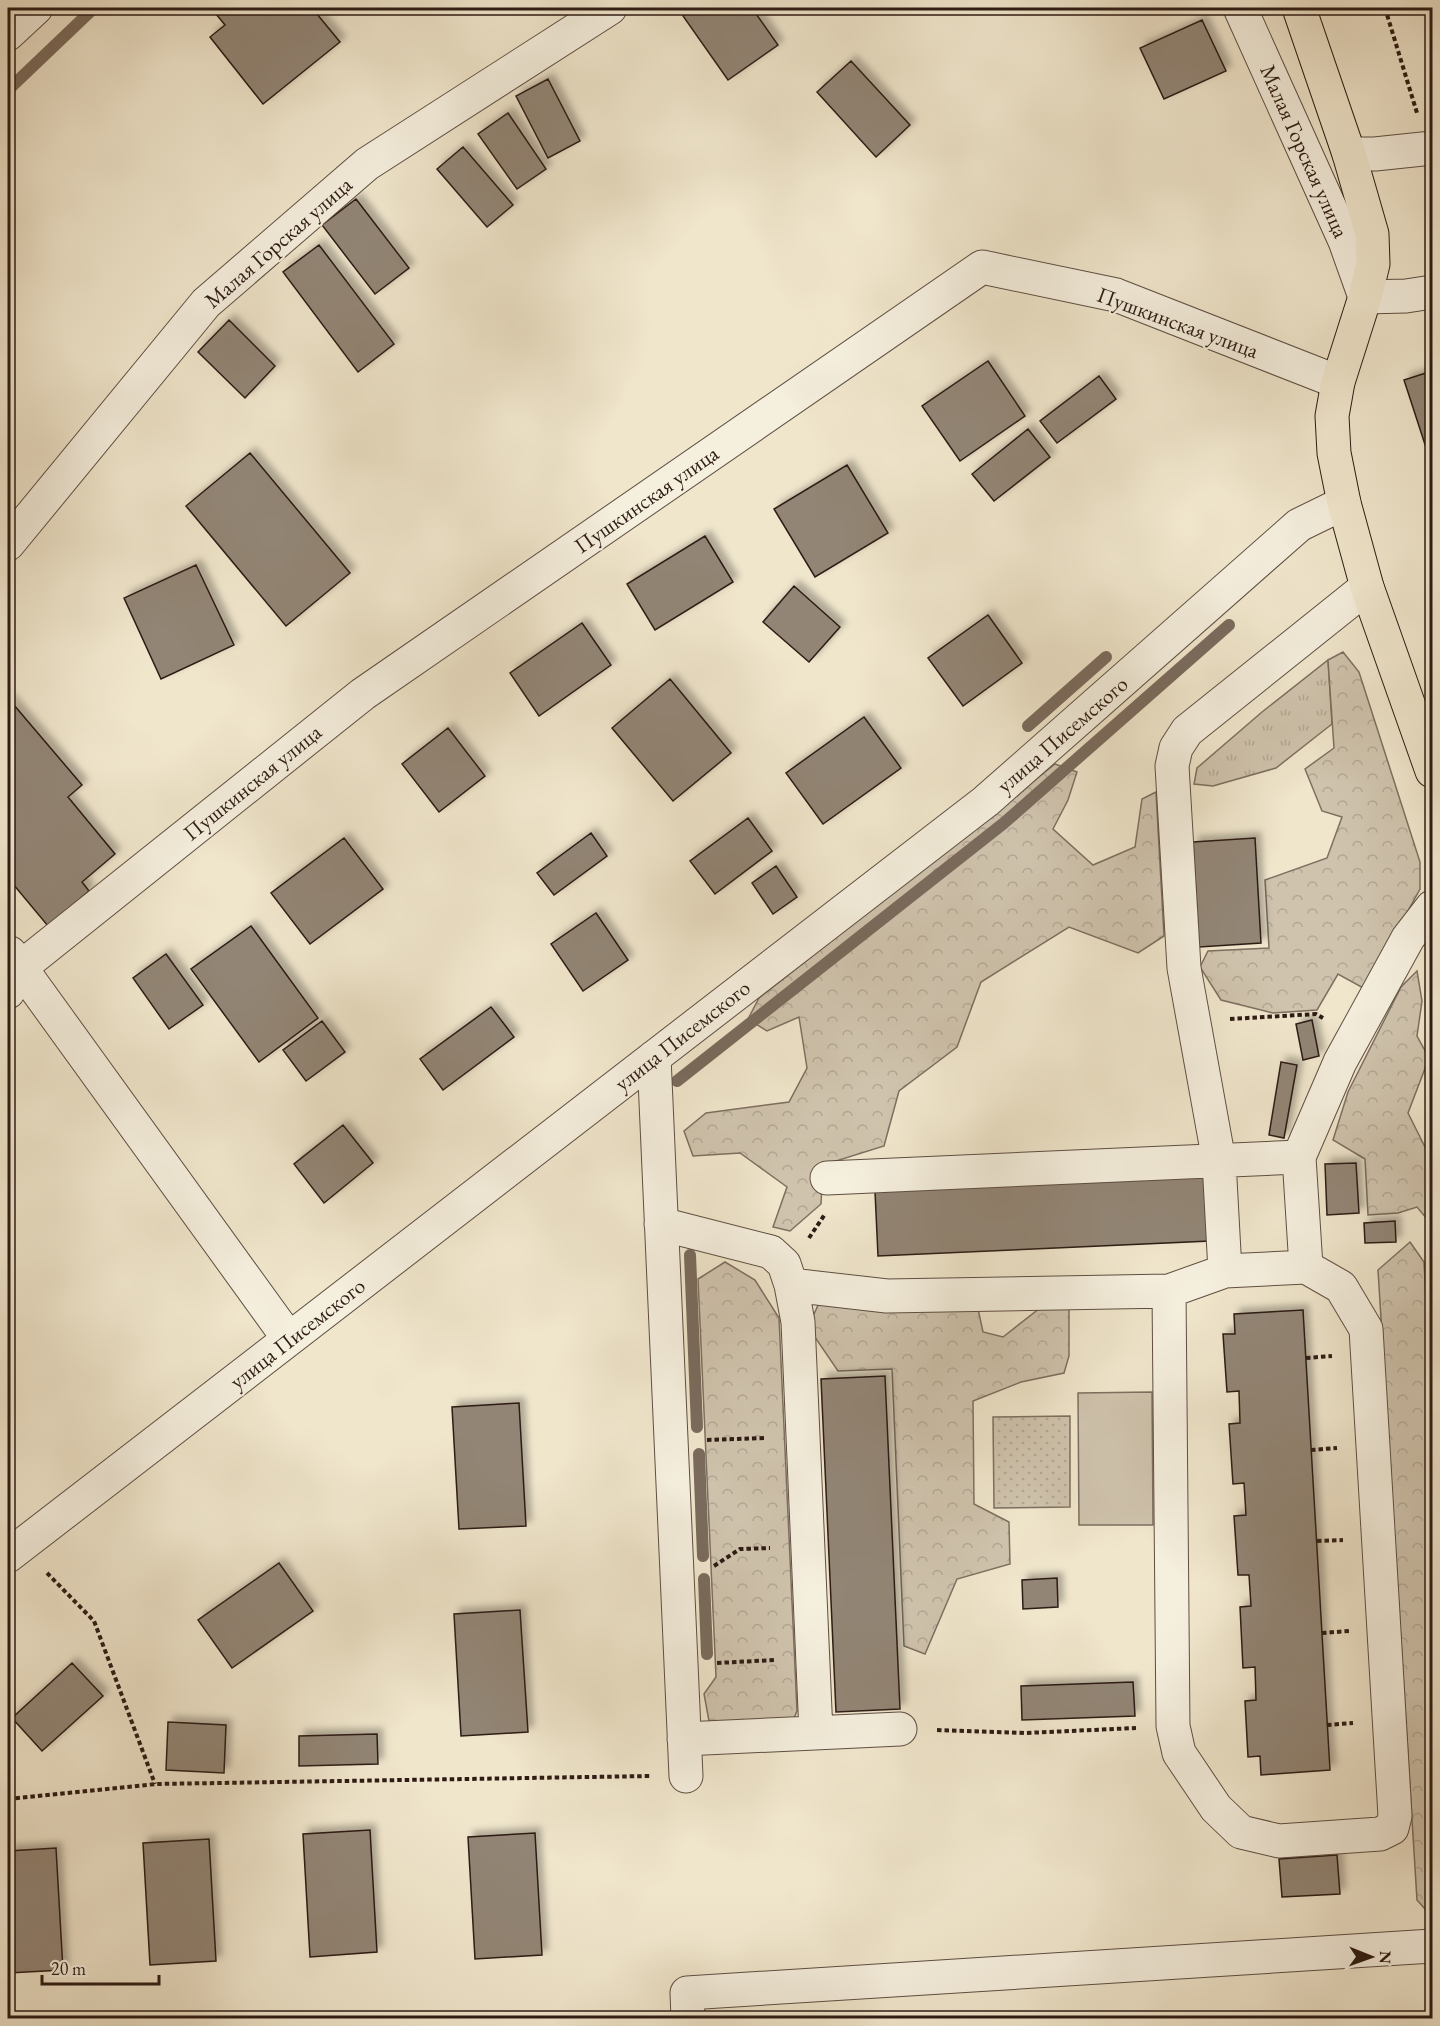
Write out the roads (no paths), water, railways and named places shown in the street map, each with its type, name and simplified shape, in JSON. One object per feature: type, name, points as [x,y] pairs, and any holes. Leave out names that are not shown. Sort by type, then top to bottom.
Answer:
[{"type":"main road","points":[[1299,8],[1349,154],[1372,234],[1373,264],[1338,382],[1332,416],[1334,453],[1344,503],[1367,587],[1432,771]]},
{"type":"street","points":[[8,34],[36,8]]},
{"type":"street","name":"Малая Горская улица","points":[[8,544],[206,303],[367,164],[610,8]]},
{"type":"street","name":"Малая Горская улица","points":[[1240,8],[1345,241],[1365,297]]},
{"type":"street","points":[[1349,154],[1430,149]]},
{"type":"street","name":"Пушкинская улица","points":[[12,970],[363,694],[982,267],[1116,295],[1338,382]]},
{"type":"street","points":[[1365,297],[1406,296],[1432,292]]},
{"type":"street","name":"улица Писемского","points":[[14,1551],[986,801],[1299,525],[1344,503]]},
{"type":"street","points":[[1225,1271],[1219,1161],[1184,968],[1172,766],[1176,747],[1187,731],[1367,587]]},
{"type":"street","points":[[1432,907],[1432,942]]},
{"type":"street","points":[[1306,1267],[1299,1157],[1354,1035],[1408,938],[1432,907]]},
{"type":"street","points":[[12,970],[289,1339]]},
{"type":"street","points":[[654,1057],[686,1776]]},
{"type":"street","points":[[838,1178],[1299,1157]]},
{"type":"street","points":[[661,1224],[771,1252],[787,1274],[798,1322],[816,1733]]},
{"type":"street","points":[[787,1274],[887,1296],[1169,1291],[1225,1271],[1306,1267],[1341,1287],[1366,1329],[1395,1816],[1392,1828],[1380,1834],[1279,1841],[1241,1832],[1216,1809],[1179,1753],[1173,1726],[1169,1291]]},
{"type":"street","points":[[684,1739],[900,1729]]},
{"type":"street","points":[[688,2019],[687,1993],[1432,1946]]},
{"type":"waterway","points":[[8,90],[94,8]]},
{"type":"waterway","points":[[677,1081],[1004,823],[1229,625]]},
{"type":"waterway","points":[[1028,726],[1106,657]]},
{"type":"waterway","points":[[690,1255],[697,1427]]},
{"type":"waterway","points":[[699,1454],[703,1556]]},
{"type":"waterway","points":[[704,1579],[707,1654]]}]
